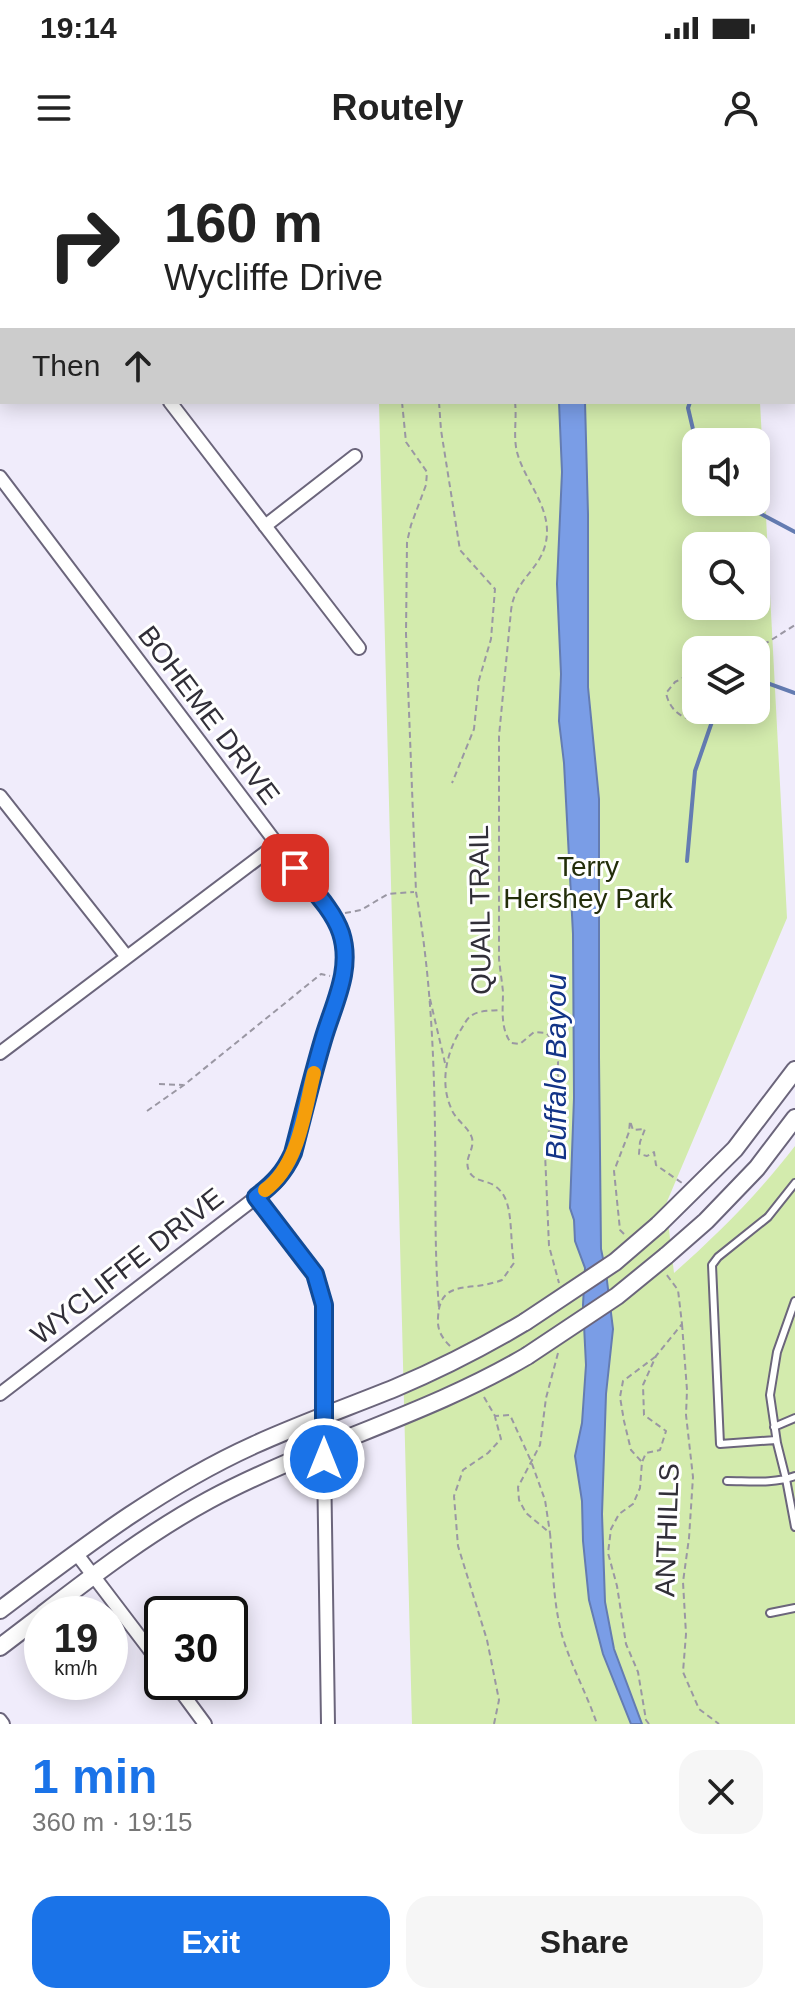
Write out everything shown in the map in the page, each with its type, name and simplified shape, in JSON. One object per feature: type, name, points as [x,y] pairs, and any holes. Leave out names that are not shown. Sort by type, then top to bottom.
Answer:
[{"type":"main road","points":[[0,1610],[140,1507],[199,1472],[254,1445],[462,1357],[525,1322],[615,1262],[658,1225],[735,1149],[795,1070]]},
{"type":"main road","points":[[66,1596],[153,1533],[211,1499],[475,1384],[527,1356],[617,1296],[706,1221],[757,1168],[795,1118]]},
{"type":"main road","points":[[715,1168],[738,1188]]},
{"type":"main road","points":[[0,1647],[24,1628]]},
{"type":"street","points":[[172,404],[359,648]]},
{"type":"street","points":[[265,526],[355,456]]},
{"type":"street","name":"BOHEME DRIVE","points":[[0,477],[332,915],[341,932],[344,949],[343,978],[323,1039]]},
{"type":"street","points":[[0,796],[127,957]]},
{"type":"street","points":[[0,1053],[277,844]]},
{"type":"street","name":"WYCLIFFE DRIVE","points":[[0,1394],[276,1182],[293,1153],[323,1039]]},
{"type":"street","points":[[256,1197],[315,1274],[324,1305],[328,1724]]},
{"type":"street","points":[[76,1553],[144,1642]]},
{"type":"street","points":[[187,1700],[205,1724]]},
{"type":"lane","points":[[776,1440],[720,1444],[712,1265],[768,1217],[795,1183]]},
{"type":"lane","points":[[795,1301],[777,1352],[770,1395],[776,1440],[795,1527]]},
{"type":"lane","points":[[774,1427],[795,1418]]},
{"type":"lane","points":[[727,1481],[795,1476]]},
{"type":"lane","points":[[770,1613],[795,1608]]},
{"type":"path","points":[[402,404],[406,442],[427,472],[426,485],[407,542],[406,634],[416,892],[429,994],[435,1125],[437,1322],[440,1334],[462,1357]]},
{"type":"path","points":[[439,404],[460,550],[495,589],[491,639],[479,680],[474,729],[452,783]]},
{"type":"path","name":"QUAIL TRAIL","points":[[439,1308],[450,1291],[502,1280],[514,1263],[506,1199],[496,1185],[476,1178],[469,1171],[466,1158],[472,1138],[450,1107],[446,1092],[446,1067],[456,1037],[471,1016],[502,1010],[499,959],[499,736],[512,596],[541,555],[547,532],[539,498],[518,456],[515,404]]},
{"type":"path","points":[[770,641],[795,625]]},
{"type":"path","points":[[682,678],[666,693],[668,701],[682,716]]},
{"type":"path","points":[[332,915],[361,910],[388,894],[416,892]]},
{"type":"path","points":[[147,1111],[184,1085],[321,974],[343,978]]},
{"type":"path","points":[[429,994],[446,1067]]},
{"type":"path","points":[[159,1084],[184,1085]]},
{"type":"path","points":[[626,1237],[620,1230],[614,1171],[629,1132],[630,1121],[633,1130],[645,1129],[639,1154],[647,1156],[654,1152],[656,1165],[692,1191]]},
{"type":"path","name":"ANTHILLS","points":[[666,1256],[666,1274],[678,1290],[693,1477],[683,1582],[686,1634],[683,1672],[699,1709],[719,1724]]},
{"type":"path","points":[[662,1276],[666,1274]]},
{"type":"path","name":"ANTHILLS","points":[[642,1462],[631,1450],[624,1421],[620,1397],[623,1381],[656,1356],[682,1324]]},
{"type":"path","name":"ANTHILLS","points":[[649,1724],[638,1672],[626,1644],[617,1586],[608,1553],[611,1529],[619,1514],[633,1504],[640,1488],[642,1462],[646,1453],[660,1450],[666,1431],[644,1415],[643,1385],[656,1356]]},
{"type":"path","points":[[475,1384],[495,1416],[501,1439],[488,1453],[463,1470],[454,1496],[458,1546],[487,1640],[499,1700],[494,1724]]},
{"type":"path","points":[[495,1416],[510,1415],[520,1435],[545,1500],[550,1533]]},
{"type":"green space","name":"Terry Hershey Park","points":[[379,404],[760,404],[761,428],[682,428],[682,516],[766,516],[767,532],[682,532],[682,620],[770,620],[770,593],[787,918],[666,1204],[674,1273],[738,1212],[795,1146],[795,1724],[412,1724]]},
{"type":"water","points":[[559,404],[585,404],[588,687],[599,799],[601,1249],[613,1329],[606,1394],[602,1514],[605,1602],[614,1649],[642,1724],[631,1724],[603,1654],[589,1600],[582,1501],[575,1456],[582,1423],[586,1365],[585,1268],[575,1241],[570,1208],[574,1098],[573,934],[559,721],[561,674],[557,584],[562,472]]},
{"type":"waterway","points":[[689,404],[693,428]]},
{"type":"waterway","points":[[765,516],[795,532]]},
{"type":"waterway","points":[[770,684],[795,693]]},
{"type":"waterway","points":[[687,861],[695,771],[711,724]]},
{"type":"slow traffic","points":[[265,1190],[276,1182],[293,1153],[314,1073]]},
{"type":"route","points":[[295,868],[332,915],[341,932],[343,978],[323,1039],[293,1153],[276,1182],[256,1197],[315,1274],[324,1305],[324,1459]]},
{"type":"water label","name":"Buffalo Bayou","points":[[555,1067]]}]
